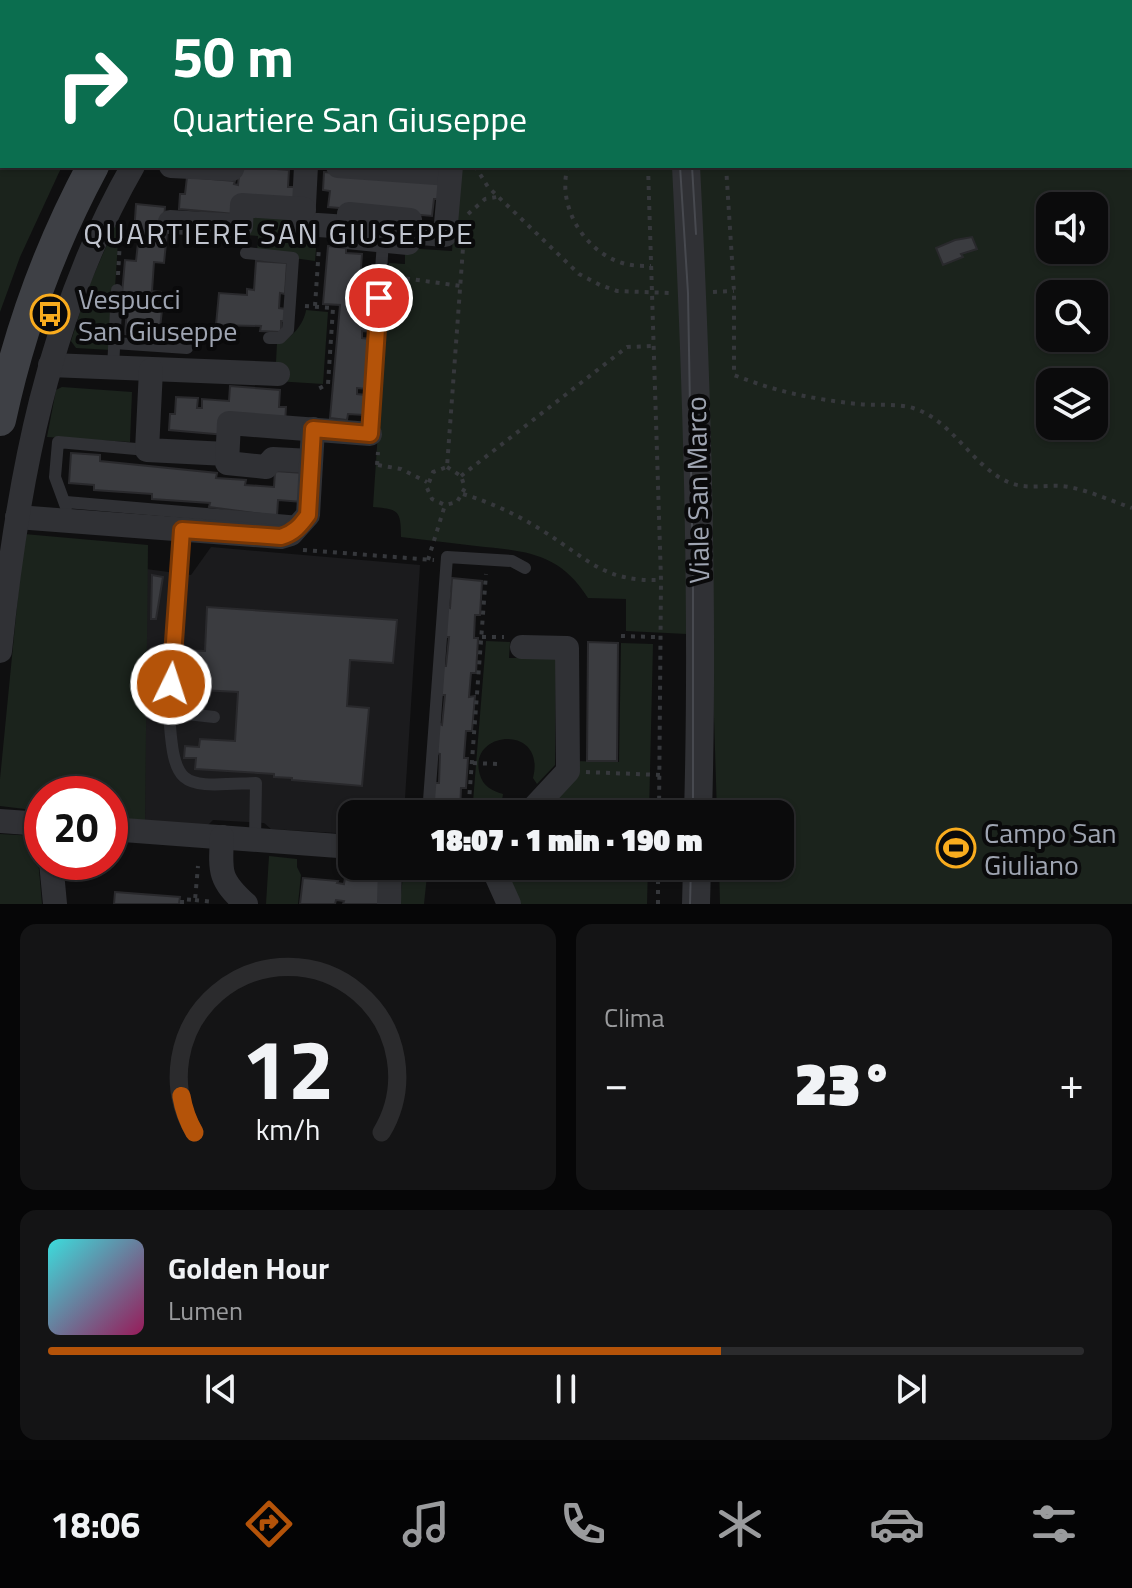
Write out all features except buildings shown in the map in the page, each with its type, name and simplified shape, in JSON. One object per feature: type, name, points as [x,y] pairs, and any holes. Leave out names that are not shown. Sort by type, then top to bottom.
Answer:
[{"type":"main road","points":[[0,420],[8,381],[42,277],[75,199],[92,168]]},
{"type":"street","points":[[0,651],[17,517],[50,365],[74,289],[132,168]]},
{"type":"street","points":[[212,168],[232,168]]},
{"type":"street","points":[[306,168],[312,217]]},
{"type":"street","points":[[406,168],[451,170],[445,235],[409,232]]},
{"type":"street","name":"Viale San Marco","points":[[686,168],[698,536],[698,800]]},
{"type":"street","points":[[170,222],[241,226],[242,205],[312,217],[348,227]]},
{"type":"street","points":[[349,214],[410,220],[409,232],[408,243],[347,237],[349,214]]},
{"type":"street","points":[[50,365],[113,356],[151,370],[278,374]]},
{"type":"street","points":[[151,370],[147,450],[227,454]]},
{"type":"street","points":[[311,461],[273,459],[266,467],[227,463],[229,423],[313,429],[374,442]]},
{"type":"street","points":[[17,517],[65,512],[182,530],[281,537],[291,534],[308,515],[313,429]]},
{"type":"street","points":[[522,647],[567,648],[568,771],[541,800]]},
{"type":"street","points":[[0,821],[24,823]]},
{"type":"street","points":[[128,830],[338,846]]},
{"type":"street","points":[[211,837],[228,889],[246,904]]},
{"type":"street","points":[[53,880],[55,904]]},
{"type":"street","points":[[389,904],[390,880]]},
{"type":"street","points":[[498,880],[509,904]]},
{"type":"street","points":[[696,904],[697,880]]},
{"type":"lane","points":[[374,442],[383,241]]},
{"type":"lane","points":[[246,253],[293,258],[288,330],[280,338],[269,338]]},
{"type":"lane","points":[[117,290],[113,356],[187,348]]},
{"type":"lane","points":[[147,450],[58,442],[55,477],[65,512],[303,522]]},
{"type":"lane","points":[[182,530],[169,712],[171,750],[179,774],[189,782],[210,785],[256,783],[255,840]]},
{"type":"lane","points":[[429,800],[447,557],[512,561],[525,568]]},
{"type":"lane","points":[[169,712],[214,717]]},
{"type":"path","points":[[476,168],[479,177],[499,198],[579,274],[617,291],[652,294]]},
{"type":"path","points":[[568,168],[567,205],[585,237],[624,264],[651,266]]},
{"type":"path","points":[[648,168],[661,580],[659,800]]},
{"type":"path","points":[[726,168],[734,291],[734,375],[770,390],[810,398],[911,408],[940,425],[982,464],[1009,483],[1023,487],[1071,487],[1132,508]]},
{"type":"path","points":[[467,205],[466,220],[479,203],[492,196],[499,198]]},
{"type":"path","points":[[312,217],[315,307]]},
{"type":"path","points":[[447,467],[464,246]]},
{"type":"path","points":[[391,276],[461,286]]},
{"type":"path","points":[[290,305],[333,308],[328,384],[316,390]]},
{"type":"path","points":[[461,476],[627,347],[654,346]]},
{"type":"path","points":[[374,442],[376,465],[401,469],[427,482]]},
{"type":"path","points":[[447,467],[461,476],[465,483],[463,494],[457,502],[445,505],[432,499],[427,482],[433,472],[447,467]]},
{"type":"path","points":[[463,494],[502,507],[616,577],[635,581],[661,580]]},
{"type":"path","points":[[428,560],[445,505]]},
{"type":"path","points":[[469,800],[487,560]]},
{"type":"path","points":[[621,636],[655,637]]},
{"type":"path","points":[[473,763],[499,764]]},
{"type":"path","points":[[568,771],[660,775]]},
{"type":"path","points":[[182,904],[182,899],[195,900],[211,837]]},
{"type":"path","points":[[658,880],[658,904]]},
{"type":"shaded area","points":[[0,168],[61,168],[20,257],[0,312]]},
{"type":"shaded area","points":[[458,168],[676,168],[682,291],[687,634],[626,631],[626,599],[588,598],[565,571],[553,563],[510,550],[401,537],[397,513],[373,507],[389,263],[405,264],[405,248],[452,251]]},
{"type":"shaded area","points":[[697,168],[1132,168],[1132,904],[720,904],[719,880],[794,880],[794,800],[717,800]]},
{"type":"shaded area","points":[[247,208],[298,212],[296,236],[317,238],[315,261],[257,253],[258,236],[245,235]]},
{"type":"shaded area","points":[[115,226],[119,226],[111,350],[76,348],[71,341],[86,293]]},
{"type":"shaded area","points":[[306,310],[328,312],[323,384],[275,381],[277,343],[296,331]]},
{"type":"shaded area","points":[[62,387],[132,392],[130,442],[47,437],[56,390]]},
{"type":"shaded area","points":[[24,534],[148,545],[145,825],[128,824],[128,776],[24,776],[24,809],[0,806]]},
{"type":"shaded area","points":[[211,547],[420,565],[405,800],[338,800],[338,833],[271,829],[264,823],[213,820],[205,828],[145,825],[146,569],[191,575]]},
{"type":"shaded area","points":[[486,641],[510,642],[509,658],[556,658],[555,765],[537,784],[533,778],[534,760],[529,748],[519,741],[506,739],[494,742],[484,749],[479,760],[480,775],[488,788],[503,794],[502,800],[473,800]]},
{"type":"shaded area","points":[[621,643],[653,644],[649,800],[544,800],[572,761],[619,762]]},
{"type":"shaded area","points":[[0,834],[24,835],[24,880],[40,880],[42,904],[0,904]]},
{"type":"shaded area","points":[[269,856],[297,859],[301,875],[298,904],[266,904]]},
{"type":"shaded area","points":[[403,880],[427,880],[424,904],[400,904]]},
{"type":"shaded area","points":[[508,880],[648,880],[647,904],[518,904]]},
{"type":"tram line","points":[[680,168],[688,293],[693,800]]},
{"type":"tram line","points":[[692,168],[696,234]]},
{"type":"tram line","points":[[690,904],[691,880]]},
{"type":"place","name":"Vespucci San Giuseppe","points":[[50,314]]},
{"type":"place","name":"Campo San Giuliano","points":[[956,848]]},
{"type":"district","name":"QUARTIERE SAN GIUSEPPE","points":[[279,233]]},
{"type":"route","points":[[171,684],[182,530],[281,537],[300,527],[308,515],[313,429],[370,434],[379,298]]}]
